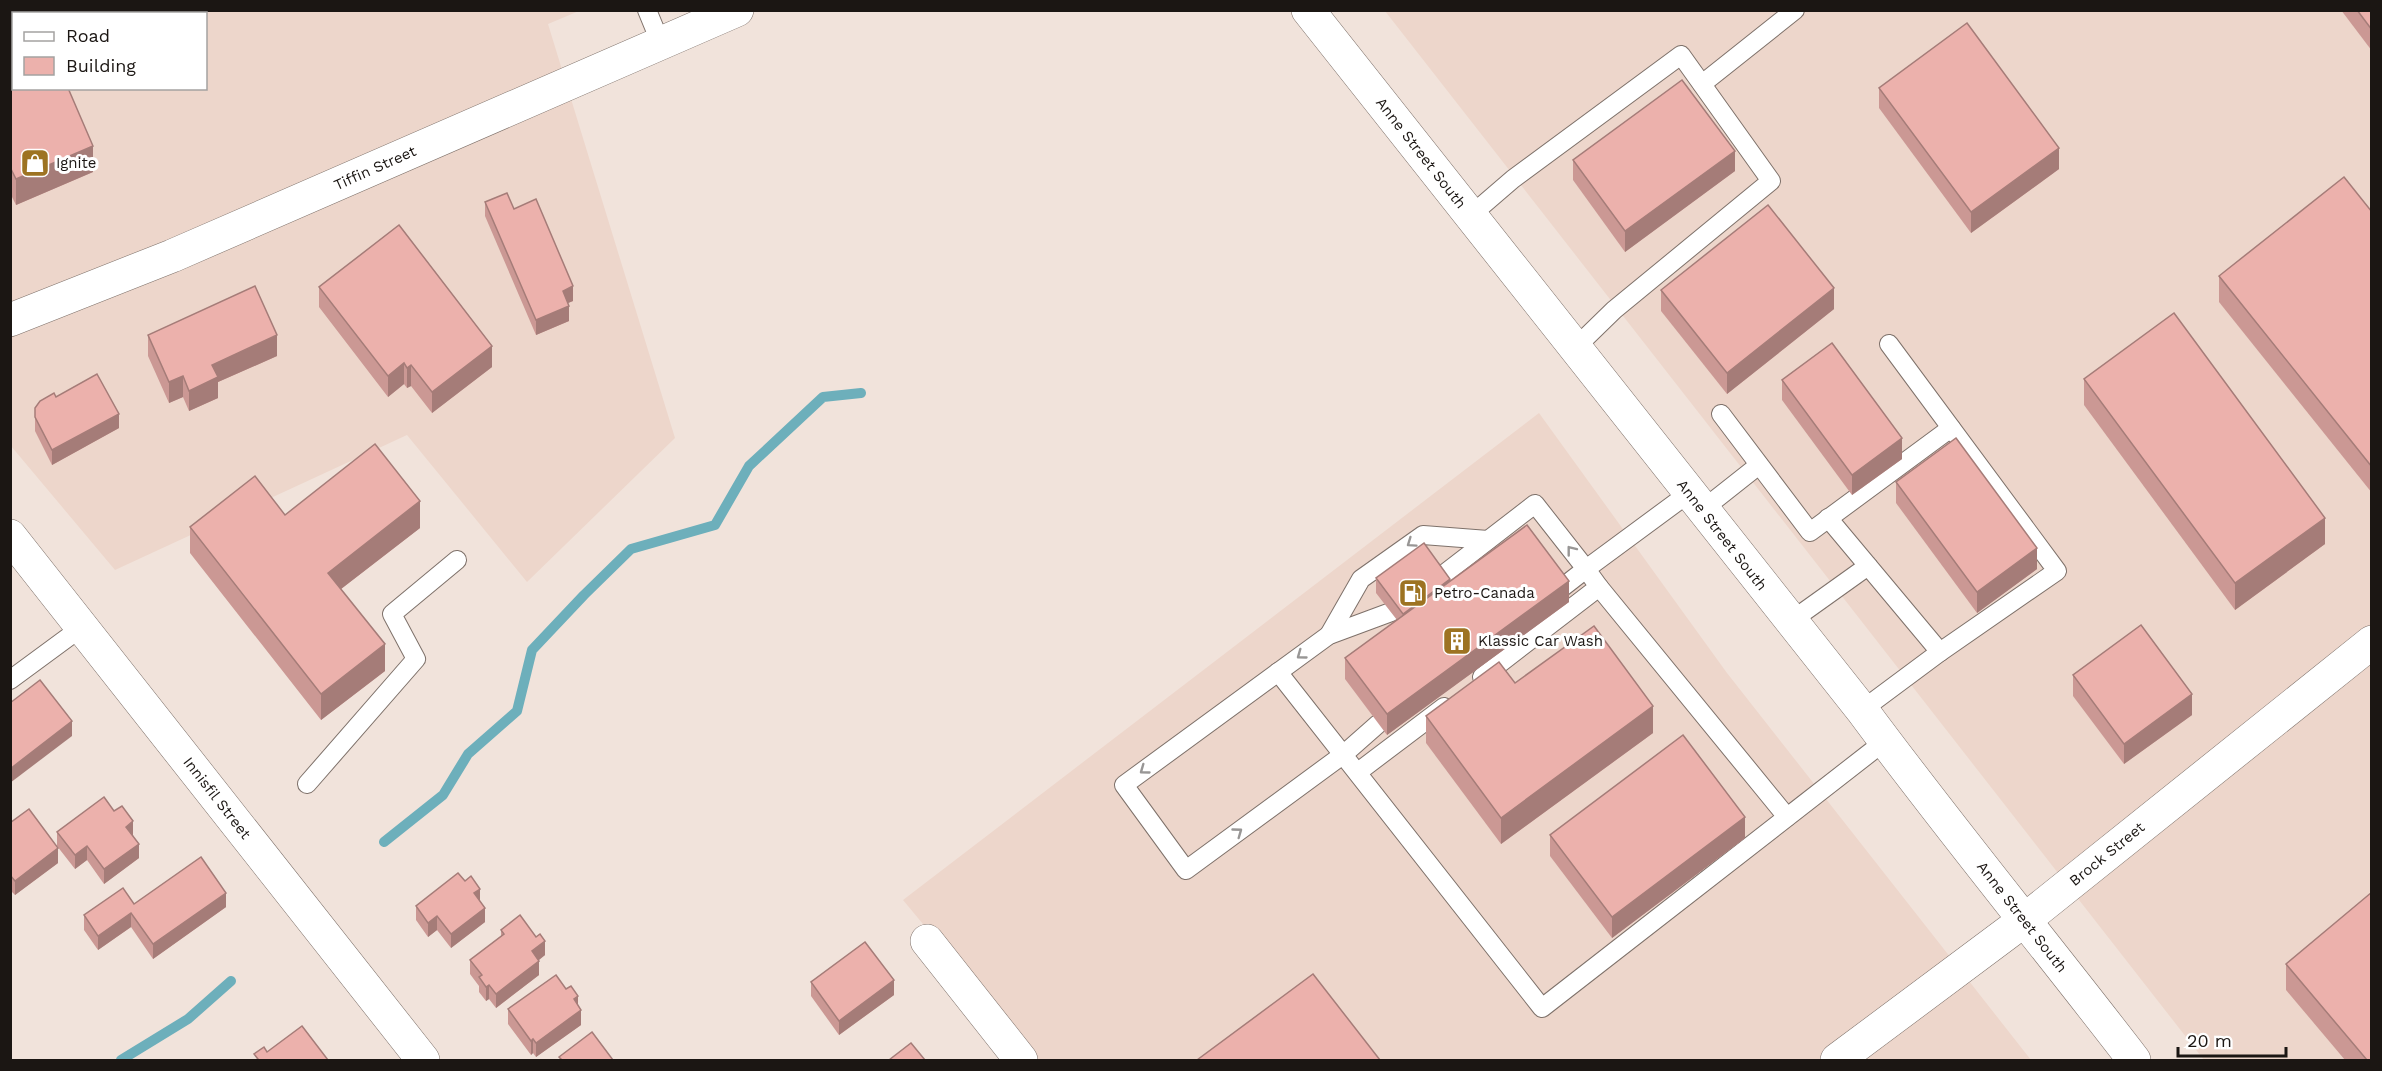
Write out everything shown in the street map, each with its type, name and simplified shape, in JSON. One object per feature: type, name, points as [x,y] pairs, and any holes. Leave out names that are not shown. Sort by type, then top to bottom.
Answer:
[{"type":"street","name":"Tiffin Street","points":[[10,320],[172,256],[737,10]]},
{"type":"street","name":"Anne Street South","points":[[1308,10],[1862,710],[1936,810],[2026,920],[2134,1060]]},
{"type":"street","name":"Innisfil Street","points":[[10,536],[423,1060]]},
{"type":"street","name":"Brock Street","points":[[1837,1060],[2026,920],[2372,642]]},
{"type":"street","points":[[927,941],[1021,1060]]},
{"type":"lane","points":[[647,10],[661,44]]},
{"type":"lane","points":[[1702,84],[1795,10]]},
{"type":"lane","points":[[1470,216],[1513,179],[1681,55],[1771,181],[1614,310],[1575,348]]},
{"type":"lane","points":[[1862,710],[1940,652],[2057,571],[1889,344]]},
{"type":"lane","points":[[1721,414],[1810,532],[1952,428]]},
{"type":"lane","points":[[1559,590],[1586,569],[1759,465]]},
{"type":"lane","points":[[1439,578],[1535,504],[1599,587],[1787,817]]},
{"type":"lane","points":[[1828,519],[1940,652]]},
{"type":"lane","points":[[1329,635],[1361,579],[1423,535],[1488,540]]},
{"type":"lane","points":[[307,784],[416,659],[392,614],[457,560]]},
{"type":"lane","points":[[1791,621],[1868,566]]},
{"type":"lane","points":[[1358,772],[1599,587]]},
{"type":"lane","points":[[1378,724],[1344,754],[1186,870],[1124,785],[1329,635],[1390,612]]},
{"type":"lane","points":[[10,680],[82,627]]},
{"type":"lane","points":[[1278,672],[1542,1008],[1885,741]]},
{"type":"shaded area","points":[[10,11],[579,11],[548,24],[675,438],[527,582],[407,435],[115,570],[11,446]]},
{"type":"shaded area","points":[[1385,11],[2371,11],[2371,1060],[2204,1060]]},
{"type":"shaded area","points":[[1539,413],[1727,673],[2031,1060],[1036,1060],[903,900]]},
{"type":"building","points":[[10,10],[35,10],[36,12],[12,12],[12,90],[69,90],[93,146],[16,179],[10,167]]},
{"type":"building","points":[[2357,10],[2372,10],[2372,30]]},
{"type":"building","points":[[1967,23],[2059,148],[1971,212],[1879,88]]},
{"type":"building","points":[[1682,80],[1735,151],[1625,231],[1573,160]]},
{"type":"building","points":[[2344,177],[2372,212],[2372,467],[2219,276]]},
{"type":"building","points":[[507,193],[514,209],[536,199],[573,286],[563,291],[569,306],[536,320],[485,202]]},
{"type":"building","points":[[1768,205],[1834,288],[1727,373],[1661,290]]},
{"type":"building","points":[[399,225],[492,346],[432,392],[411,365],[407,368],[404,363],[388,376],[319,287]]},
{"type":"building","points":[[255,286],[277,335],[212,365],[218,377],[189,391],[183,376],[169,382],[148,335]]},
{"type":"building","points":[[2174,313],[2325,518],[2235,583],[2084,379]]},
{"type":"building","points":[[1832,343],[1902,438],[1852,475],[1782,380]]},
{"type":"building","points":[[97,374],[119,414],[52,450],[35,417],[35,408],[40,401],[54,393],[56,397]]},
{"type":"building","points":[[1956,438],[2037,548],[1977,592],[1896,482]]},
{"type":"building","points":[[375,444],[420,501],[328,573],[385,644],[321,694],[190,527],[255,476],[285,515]]},
{"type":"building","name":"Klassic Car Wash","points":[[1527,525],[1569,581],[1387,714],[1345,658]]},
{"type":"building","name":"Petro-Canada","points":[[1424,543],[1450,579],[1403,614],[1376,578]]},
{"type":"building","points":[[2141,625],[2192,694],[2124,744],[2073,675]]},
{"type":"building","points":[[1594,626],[1653,706],[1501,818],[1426,716],[1499,662],[1515,683]]},
{"type":"building","points":[[40,680],[72,721],[10,769],[10,703]]},
{"type":"building","points":[[1683,735],[1745,817],[1612,917],[1550,835]]},
{"type":"building","points":[[104,797],[114,811],[122,806],[133,821],[126,827],[139,844],[104,869],[87,846],[75,855],[57,832]]},
{"type":"building","points":[[29,809],[58,848],[15,881],[10,875],[10,823]]},
{"type":"building","points":[[201,857],[226,893],[153,944],[131,913],[98,936],[84,915],[123,888],[134,904]]},
{"type":"building","points":[[458,873],[465,881],[471,876],[480,889],[474,893],[485,908],[451,934],[437,916],[428,923],[416,906]]},
{"type":"building","points":[[2372,892],[2372,1060],[2367,1060],[2286,964]]},
{"type":"building","points":[[520,915],[536,937],[540,934],[545,941],[532,951],[539,961],[496,994],[489,985],[486,987],[479,977],[482,975],[470,960],[504,934],[501,930]]},
{"type":"building","points":[[865,942],[894,980],[839,1021],[811,982]]},
{"type":"building","points":[[1313,974],[1380,1060],[1197,1060]]},
{"type":"building","points":[[556,975],[566,989],[571,986],[578,996],[574,999],[581,1010],[536,1043],[533,1039],[531,1041],[508,1009]]},
{"type":"building","points":[[302,1026],[328,1060],[256,1060],[258,1059],[254,1054],[264,1047],[267,1052]]},
{"type":"building","points":[[592,1032],[613,1060],[562,1060],[559,1057]]},
{"type":"building","points":[[911,1043],[925,1060],[889,1060]]},
{"type":"waterway","points":[[384,842],[443,795],[468,754],[517,711],[532,650],[631,549],[715,525],[749,466],[823,397],[861,393]]},
{"type":"waterway","points":[[121,1060],[188,1019],[231,981]]},
{"type":"place","name":"Ignite","points":[[35,163]]},
{"type":"place","name":"Petro-Canada","points":[[1413,593]]},
{"type":"place","name":"Klassic Car Wash","points":[[1457,641]]}]
